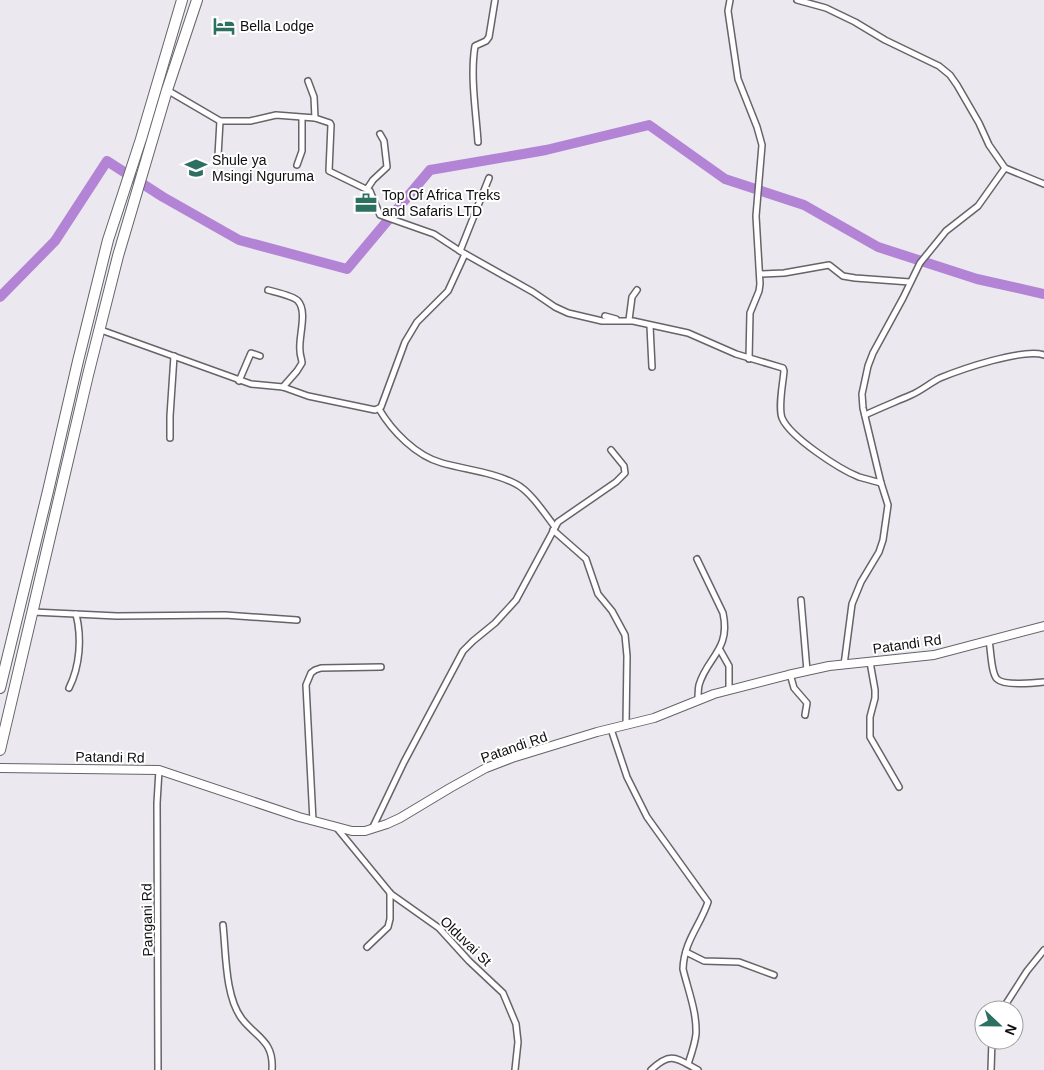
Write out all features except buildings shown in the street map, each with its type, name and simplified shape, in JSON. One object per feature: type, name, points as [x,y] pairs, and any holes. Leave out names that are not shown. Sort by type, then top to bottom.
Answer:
[{"type":"highway","points":[[0,688],[108,240],[141,139],[182,0]]},
{"type":"highway","points":[[0,750],[88,375],[101,330],[118,256],[167,90],[197,0]]},
{"type":"highway","points":[[48,490],[61,492]]},
{"type":"highway","points":[[39,529],[51,531]]},
{"type":"street","points":[[478,142],[475,104],[475,46],[489,37],[495,0]]},
{"type":"street","points":[[730,0],[728,10],[738,79],[762,145],[756,216],[760,274],[759,291],[750,314],[749,359]]},
{"type":"street","points":[[797,0],[826,8],[848,18],[885,40],[939,66],[950,75],[957,85],[979,123],[989,145],[1005,168],[1044,184]]},
{"type":"street","points":[[308,80],[314,97],[315,118]]},
{"type":"street","points":[[167,90],[220,121],[250,120],[276,115],[315,118],[328,122],[331,125],[329,171],[367,189],[378,212],[383,217],[434,234],[462,253],[533,292],[555,307],[602,322],[629,320],[650,326],[688,332],[749,359],[784,369],[782,416],[786,425],[798,438],[828,460],[852,474],[881,483]]},
{"type":"street","points":[[297,165],[302,151],[302,118]]},
{"type":"street","points":[[218,156],[220,121]]},
{"type":"street","points":[[367,189],[373,180],[387,168],[384,141],[380,134]]},
{"type":"street","points":[[844,665],[852,604],[861,582],[879,552],[883,540],[888,505],[865,415],[862,394],[868,366],[924,257],[946,232],[978,206],[1005,168]]},
{"type":"street","points":[[380,409],[405,342],[418,322],[448,291],[489,178]]},
{"type":"street","points":[[760,274],[784,273],[829,265],[843,276],[910,282]]},
{"type":"street","points":[[268,290],[296,299],[301,310],[303,331],[300,351],[302,363],[283,387]]},
{"type":"street","points":[[629,320],[632,297],[637,290]]},
{"type":"street","points":[[605,316],[616,320]]},
{"type":"street","points":[[650,326],[652,367]]},
{"type":"street","points":[[101,330],[239,381],[283,387],[308,396],[375,410],[380,409]]},
{"type":"street","points":[[239,381],[251,353],[260,356]]},
{"type":"street","points":[[865,415],[913,394],[938,379],[956,372],[1016,355],[1038,353],[1044,355]]},
{"type":"street","points":[[170,438],[174,356]]},
{"type":"street","points":[[380,409],[390,424],[407,442],[437,462],[500,477],[519,485],[554,528],[586,559],[598,594],[612,611],[625,635],[627,656],[626,725]]},
{"type":"street","points":[[371,830],[404,762],[463,650],[495,623],[516,600],[554,528],[563,518],[616,482],[625,473],[624,466],[611,450]]},
{"type":"street","points":[[697,559],[723,613],[724,621],[723,642],[701,680],[698,701]]},
{"type":"street","points":[[801,600],[807,671]]},
{"type":"street","points":[[33,612],[154,616],[218,615],[298,620]]},
{"type":"street","points":[[69,688],[73,681],[78,656],[79,625],[76,614]]},
{"type":"street","name":"Patandi Rd","points":[[0,768],[158,770],[335,827],[352,831],[371,830],[400,818],[486,768],[512,758],[654,718],[729,690],[807,671],[934,655],[1044,626]]},
{"type":"street","points":[[989,641],[994,672],[1000,681],[1006,683],[1044,682]]},
{"type":"street","points":[[720,650],[729,666],[729,690]]},
{"type":"street","points":[[870,662],[876,690],[870,717],[870,737],[899,787]]},
{"type":"street","points":[[312,820],[306,684],[309,677],[315,670],[321,668],[381,667]]},
{"type":"street","points":[[790,674],[794,688],[807,703],[805,715]]},
{"type":"street","points":[[611,729],[627,778],[647,817],[708,902],[689,940],[683,969],[695,1013],[696,1027],[688,1064]]},
{"type":"street","name":"Pangani Rd","points":[[158,770],[158,1070]]},
{"type":"street","name":"Olduvai St","points":[[335,827],[390,892],[439,928],[469,961],[504,993],[516,1024],[518,1042],[515,1070]]},
{"type":"street","points":[[367,947],[388,927],[390,919],[390,892]]},
{"type":"street","points":[[223,926],[229,985],[233,1003],[243,1020],[267,1044],[272,1057],[272,1070]]},
{"type":"street","points":[[1008,1000],[1027,971],[1044,950]]},
{"type":"street","points":[[686,952],[704,961],[739,962],[774,975]]},
{"type":"street","points":[[991,1070],[992,1050]]},
{"type":"street","points":[[652,1070],[666,1058],[688,1064],[698,1070]]},
{"type":"waterway","points":[[0,297],[55,241],[107,161],[163,197],[239,240],[347,269],[430,170],[546,150],[649,125],[725,179],[804,205],[878,247],[977,279],[1044,294]]},
{"type":"place","name":"Bella Lodge","points":[[224,26]]},
{"type":"place","name":"Shule ya Msingi Nguruma","points":[[196,168]]},
{"type":"place","name":"Top Of Africa Treks and Safaris LTD","points":[[366,203]]}]
